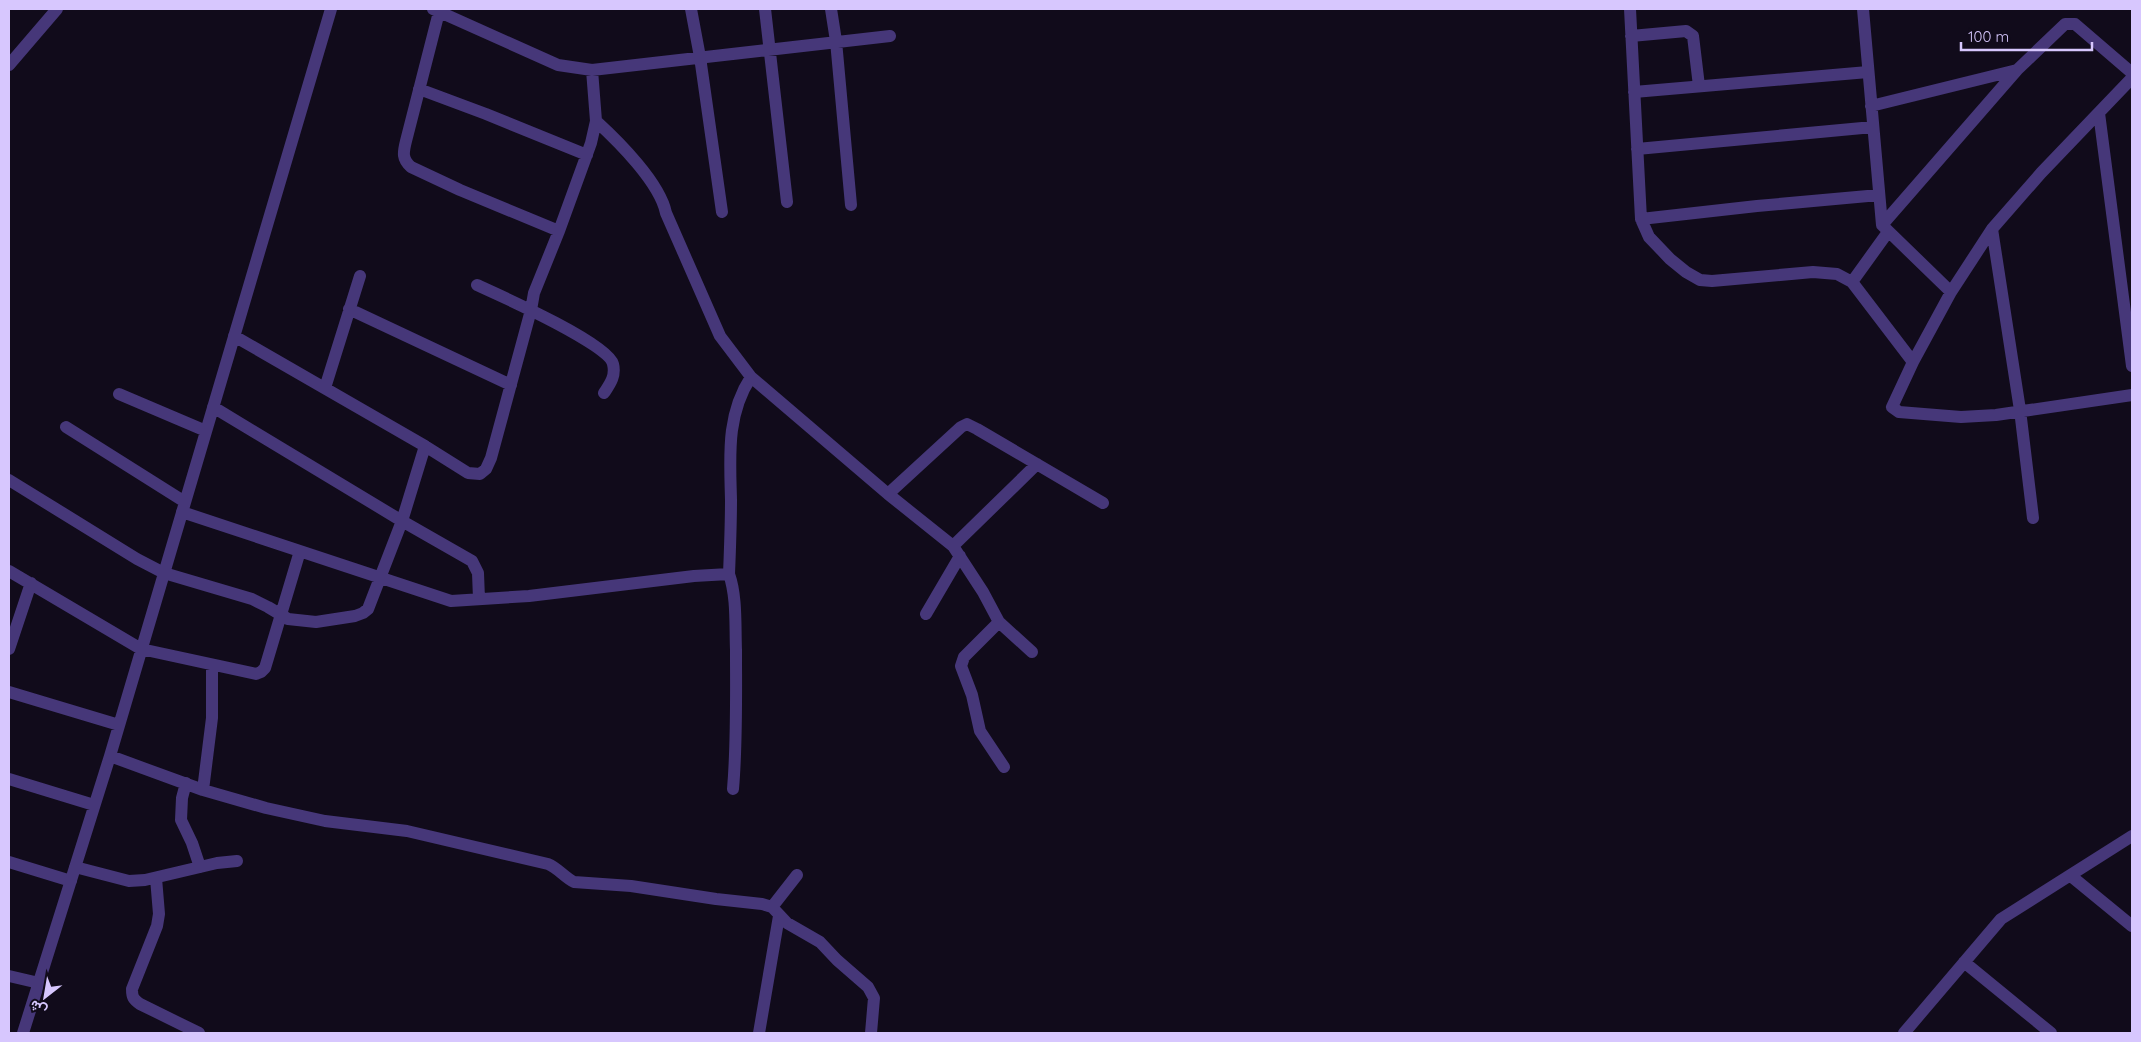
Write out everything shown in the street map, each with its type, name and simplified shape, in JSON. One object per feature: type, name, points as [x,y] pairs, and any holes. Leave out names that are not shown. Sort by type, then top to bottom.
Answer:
[{"type":"street","points":[[9,64],[57,9]]},
{"type":"street","points":[[24,1033],[110,756],[331,9]]},
{"type":"street","points":[[691,9],[700,57],[722,212]]},
{"type":"street","points":[[765,9],[787,202]]},
{"type":"street","points":[[831,9],[836,41],[850,205]]},
{"type":"street","points":[[1630,9],[1641,219],[1649,237],[1686,272],[1700,280],[1712,281],[1813,272],[1837,274],[1852,282],[1913,362]]},
{"type":"street","points":[[1863,9],[1879,195],[1885,228],[1951,292]]},
{"type":"street","points":[[559,231],[460,190],[411,167],[405,161],[403,154],[436,10],[558,64],[592,70],[890,36]]},
{"type":"street","points":[[1852,282],[1885,228],[2017,70],[2065,24],[2074,24],[2132,73]]},
{"type":"street","points":[[1631,36],[1686,31],[1691,33],[1693,36],[1699,86]]},
{"type":"street","points":[[234,336],[425,446],[468,473],[480,474],[486,469],[492,458],[534,293],[587,155],[596,120],[592,70]]},
{"type":"street","points":[[1871,106],[2017,70]]},
{"type":"street","points":[[1634,92],[1868,72]]},
{"type":"street","points":[[2132,78],[2041,173],[1992,229],[1951,292],[1913,362],[1892,407],[1899,412],[1961,417],[1996,415],[2132,395]]},
{"type":"street","points":[[419,89],[587,155]]},
{"type":"street","points":[[2099,113],[2132,366]]},
{"type":"street","points":[[596,120],[620,143],[663,200],[666,213],[720,336],[751,377],[956,551],[999,622],[1032,652]]},
{"type":"street","points":[[1637,149],[1873,127]]},
{"type":"street","points":[[1641,219],[1879,195]]},
{"type":"street","points":[[1992,229],[2020,410],[2033,518]]},
{"type":"street","points":[[325,388],[360,276]]},
{"type":"street","points":[[477,285],[531,310],[590,343],[610,358],[613,363],[613,379],[604,393]]},
{"type":"street","points":[[349,309],[511,385]]},
{"type":"street","points":[[734,789],[736,751],[735,633],[733,585],[729,574],[731,500],[728,461],[731,432],[742,390],[751,377]]},
{"type":"street","points":[[119,394],[206,431]]},
{"type":"street","points":[[213,407],[472,561],[478,573],[479,599]]},
{"type":"street","points":[[888,494],[961,427],[967,424],[1103,503]]},
{"type":"street","points":[[66,427],[184,507],[300,551],[451,601],[729,574]]},
{"type":"street","points":[[9,480],[137,559],[164,572],[252,600],[288,619],[316,622],[363,614],[368,609],[402,521],[425,446]]},
{"type":"street","points":[[926,614],[956,551],[1037,464]]},
{"type":"street","points":[[9,571],[141,649],[247,674],[256,674],[264,668],[300,551]]},
{"type":"street","points":[[9,649],[31,583]]},
{"type":"street","points":[[999,622],[964,657],[961,666],[972,695],[980,731],[1004,767]]},
{"type":"street","points":[[203,790],[212,718],[212,666]]},
{"type":"street","points":[[9,692],[119,724]]},
{"type":"street","points":[[110,756],[203,790],[266,808],[325,822],[408,830],[548,864],[574,882],[631,886],[762,904],[776,911],[797,931],[820,942],[836,960],[868,987],[874,998],[871,1033]]},
{"type":"street","points":[[9,779],[94,805]]},
{"type":"street","points":[[186,783],[182,798],[181,820],[192,843],[200,867]]},
{"type":"street","points":[[1904,1033],[2001,919],[2072,876],[2132,836]]},
{"type":"street","points":[[75,867],[129,881],[156,878],[200,867],[237,861]]},
{"type":"street","points":[[9,862],[71,881]]},
{"type":"street","points":[[759,1033],[776,911],[797,875]]},
{"type":"street","points":[[2072,876],[2132,926]]},
{"type":"street","points":[[156,878],[159,914],[157,926],[132,988],[132,995],[134,1000],[140,1004],[199,1033]]},
{"type":"street","points":[[1964,962],[2051,1033]]},
{"type":"street","points":[[9,976],[39,983]]}]
